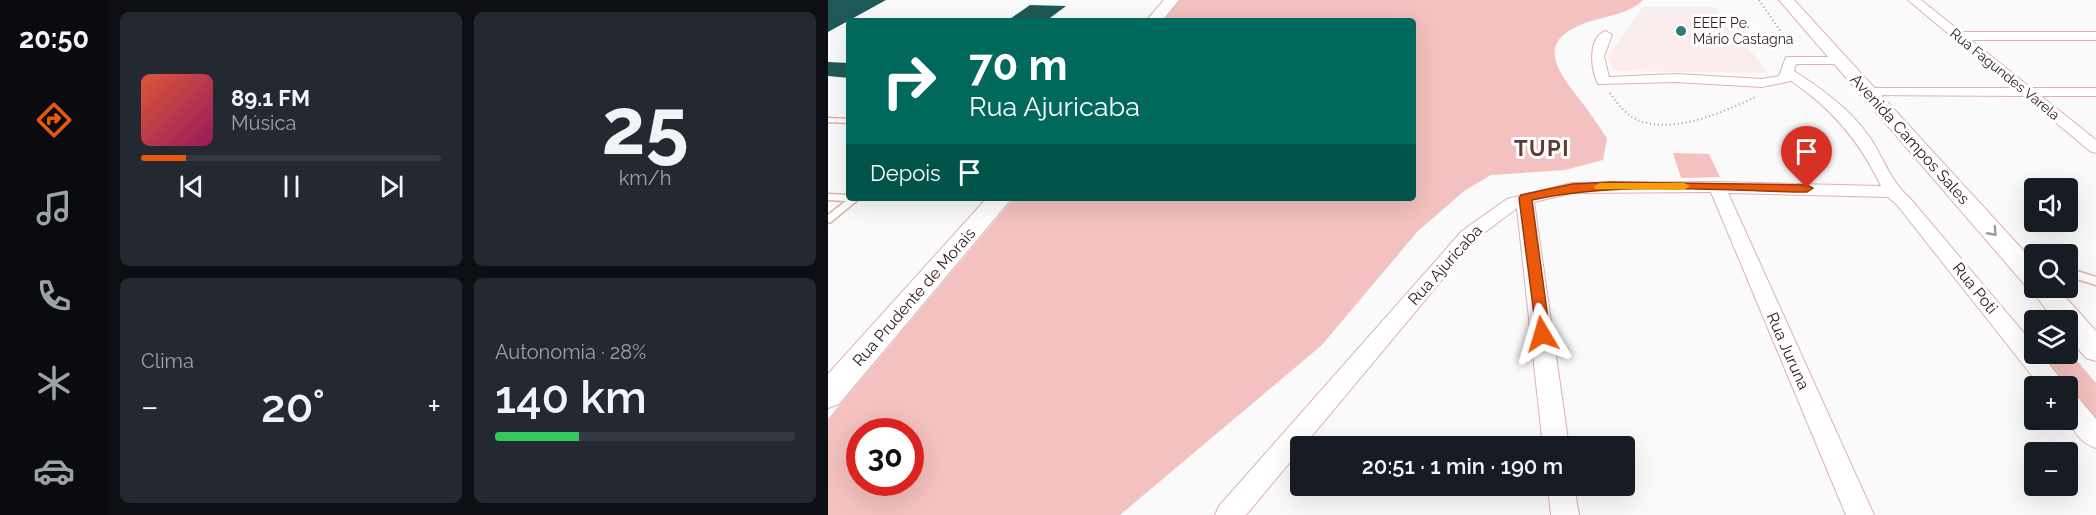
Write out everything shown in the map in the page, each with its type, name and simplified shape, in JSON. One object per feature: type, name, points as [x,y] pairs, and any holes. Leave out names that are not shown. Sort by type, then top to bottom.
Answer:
[{"type":"street","points":[[1157,18],[1172,0]]},
{"type":"street","name":"Avenida Campos Sales","points":[[1786,0],[2024,267]]},
{"type":"street","name":"Rua Fagundes Varela","points":[[1914,0],[2096,148]]},
{"type":"street","points":[[1606,35],[1597,56],[1603,81],[1667,78],[1753,82],[1785,77],[1790,62],[1839,60]]},
{"type":"street","points":[[1958,36],[2096,36]]},
{"type":"street","name":"Rua Poti","points":[[1785,77],[1820,93],[1853,125],[1877,161],[1892,192],[1903,201],[2046,376]]},
{"type":"street","points":[[1868,92],[2096,92]]},
{"type":"street","name":"Rua Ajuricaba","points":[[1229,515],[1469,235],[1496,213],[1525,198],[1572,188],[1717,187],[1892,192]]},
{"type":"street","name":"Rua Juruna","points":[[1717,187],[1860,515]]},
{"type":"street","points":[[1525,198],[1555,436]]},
{"type":"street","name":"Rua Prudente de Morais","points":[[828,395],[997,201]]},
{"type":"street","points":[[2051,298],[2096,350]]},
{"type":"street","points":[[2078,415],[2096,437]]},
{"type":"street","points":[[1562,496],[1565,515]]},
{"type":"lane","points":[[828,120],[846,121]]},
{"type":"lane","points":[[828,197],[846,198]]},
{"type":"lane","points":[[828,220],[851,201]]},
{"type":"lane","points":[[2012,253],[2024,257]]},
{"type":"lane","points":[[2078,275],[2096,281]]},
{"type":"path","points":[[1759,0],[1800,60]]},
{"type":"path","points":[[1603,81],[1624,111],[1641,121],[1655,123],[1695,121],[1734,108],[1777,87],[1785,77]]},
{"type":"shaded area","points":[[1180,0],[1643,0],[1624,12],[1571,29],[1561,37],[1556,46],[1555,56],[1564,78],[1607,139],[1603,160],[1565,170],[1491,175],[1464,191],[1417,232],[1322,345],[1120,515],[828,515],[828,419],[1011,201],[1416,201],[1416,18],[1165,18]]},
{"type":"shaded area","name":"EEEF Pe. Mário Castagna","points":[[1643,7],[1716,7],[1768,73],[1613,71],[1608,56]]},
{"type":"shaded area","points":[[1673,153],[1709,154],[1720,177],[1681,178]]},
{"type":"shaded area","points":[[2078,362],[2096,383],[2096,422],[2078,400],[2078,376],[2058,376],[2048,364],[2078,364]]},
{"type":"building","points":[[828,0],[886,0],[853,18],[846,18],[846,22],[828,32]]},
{"type":"building","points":[[1030,5],[1066,6],[1050,18],[1011,18]]},
{"type":"building","points":[[828,62],[846,63],[846,78],[828,76]]},
{"type":"slow traffic","points":[[1600,186],[1684,186]]},
{"type":"place","name":"EEEF Pe. Mário Castagna","points":[[1681,31]]},
{"type":"district","name":"TUPI","points":[[1542,148]]},
{"type":"route","points":[[1542,334],[1525,198],[1572,188],[1610,186],[1807,188]]}]
